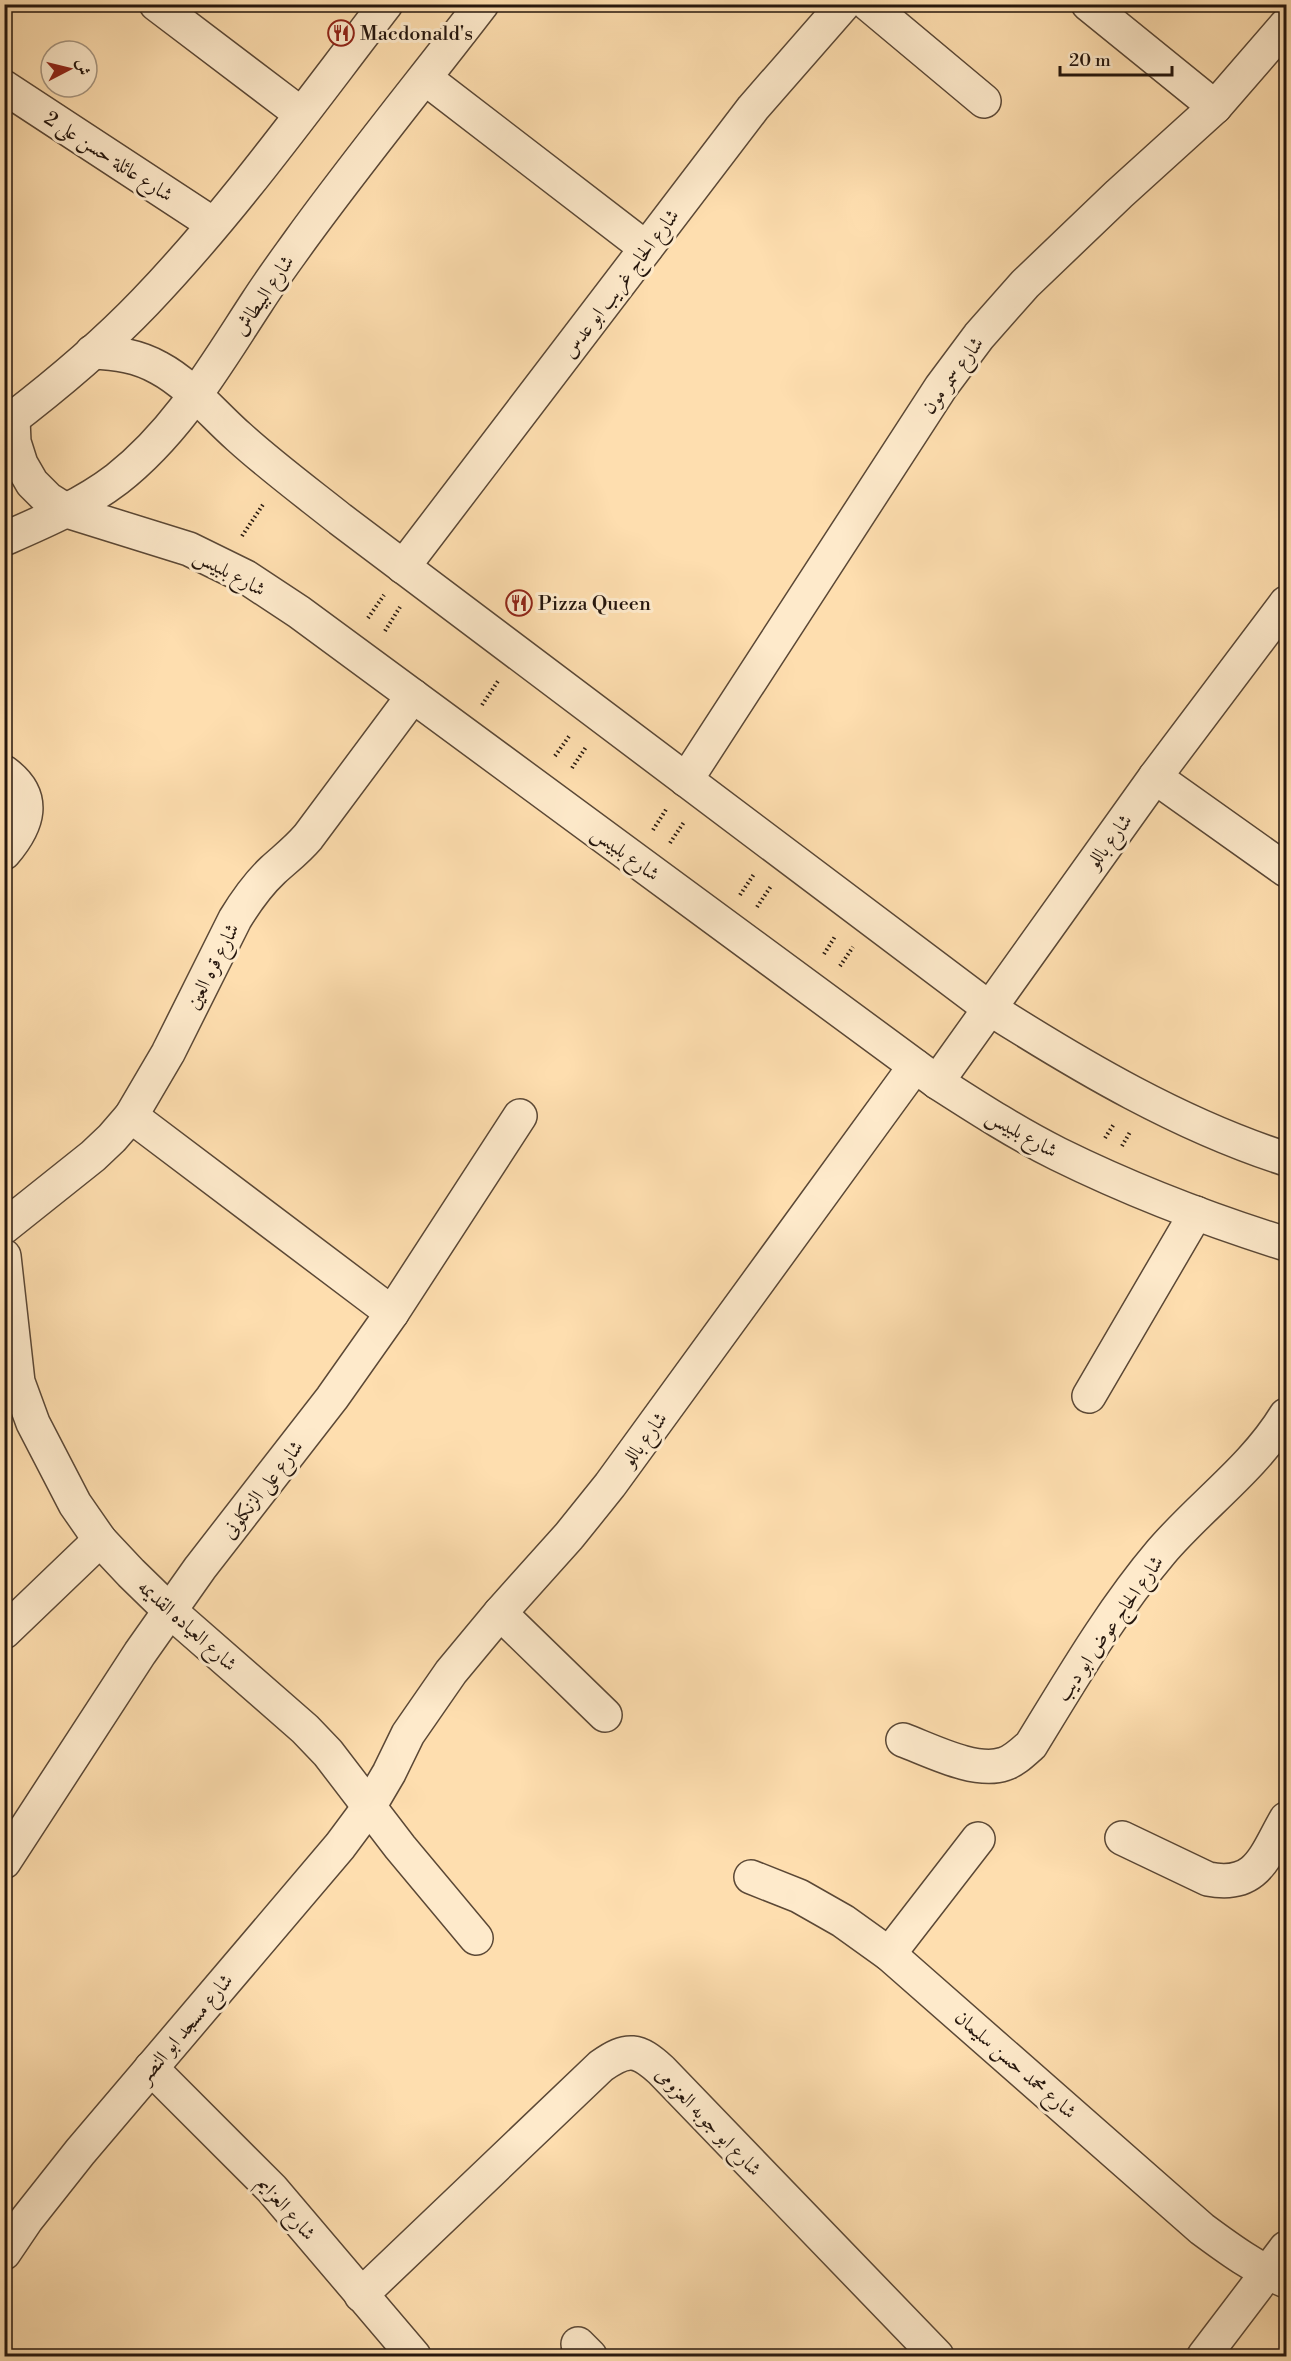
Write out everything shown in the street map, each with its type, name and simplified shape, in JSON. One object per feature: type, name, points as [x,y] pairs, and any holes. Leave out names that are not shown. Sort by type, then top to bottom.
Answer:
[{"type":"street","points":[[156,4],[301,114]]},
{"type":"street","points":[[9,422],[92,352],[144,303],[213,224],[386,4]]},
{"type":"street","name":"شارع البيطاش","points":[[4,539],[67,511],[100,491],[138,462],[178,420],[292,251],[482,4]]},
{"type":"street","name":"شارع الحاج غريب ابو عدس","points":[[411,573],[646,248],[753,108],[844,4]]},
{"type":"street","points":[[868,4],[984,101]]},
{"type":"street","points":[[1088,4],[1215,107]]},
{"type":"street","name":"شارع سمر مون","points":[[695,787],[940,387],[979,336],[1025,284],[1215,107],[1287,25]]},
{"type":"street","points":[[425,78],[646,248]]},
{"type":"street","name":"شارع عائلة حسن على 2","points":[[4,87],[213,224]]},
{"type":"street","points":[[92,352],[116,353],[138,358],[160,368],[283,474],[411,573],[989,1008],[1058,1052],[1141,1096],[1204,1127],[1285,1156]]},
{"type":"street","name":"شارع بلبيس","points":[[9,422],[21,464],[32,483],[48,499],[67,511],[189,549],[246,577],[357,655],[926,1074],[996,1120],[1096,1172],[1196,1213],[1287,1244]]},
{"type":"street","name":"شارع باللو","points":[[369,1807],[428,1702],[500,1613],[569,1536],[610,1485],[926,1074],[989,1008],[1155,777],[1287,603]]},
{"type":"street","name":"شارع قره العين","points":[[4,1227],[93,1156],[131,1116],[155,1078],[246,901],[308,837],[413,696]]},
{"type":"street","points":[[4,772],[20,788],[26,800],[23,828],[4,853]]},
{"type":"street","points":[[1155,777],[1287,870]]},
{"type":"street","points":[[131,1116],[392,1313]]},
{"type":"street","name":"شارع على الزنكلونى","points":[[4,1862],[140,1653],[332,1398],[392,1313],[520,1116]]},
{"type":"street","points":[[1089,1396],[1196,1213]]},
{"type":"street","name":"شارع العياده القديمه","points":[[4,1256],[11,1387],[33,1423],[75,1504],[100,1540],[170,1611],[305,1729],[328,1753],[476,1938]]},
{"type":"street","name":"شارع الحاج عوض ابو ديب","points":[[903,1740],[970,1764],[986,1767],[1003,1765],[1018,1757],[1030,1745],[1138,1580],[1188,1523],[1240,1474],[1287,1415]]},
{"type":"street","points":[[4,1632],[100,1540]]},
{"type":"street","points":[[500,1613],[605,1715]]},
{"type":"street","name":"شارع مسجد ابو النصر","points":[[4,2253],[27,2219],[80,2152],[340,1846],[369,1807]]},
{"type":"street","points":[[1122,1838],[1208,1879],[1222,1882],[1236,1881],[1250,1875],[1260,1865],[1287,1819]]},
{"type":"street","points":[[889,1954],[978,1839]]},
{"type":"street","name":"شارع محمد حسن سليمان","points":[[751,1877],[799,1896],[843,1921],[889,1954],[1202,2229],[1233,2252],[1280,2267]]},
{"type":"street","name":"شارع ابو جوبه العزومى","points":[[361,2295],[601,2066],[616,2055],[631,2052],[646,2057],[661,2070],[937,2356]]},
{"type":"street","name":"شارع العزايم","points":[[151,2068],[272,2189],[414,2356]]},
{"type":"street","points":[[1204,2356],[1280,2267]]},
{"type":"path","points":[[223,566],[283,474]]},
{"type":"path","points":[[357,655],[411,573]]},
{"type":"path","points":[[357,655],[411,573]]},
{"type":"path","points":[[463,733],[517,652]]},
{"type":"path","points":[[544,792],[596,713]]},
{"type":"path","points":[[544,792],[596,713]]},
{"type":"path","points":[[643,865],[695,787]]},
{"type":"path","points":[[643,865],[695,787]]},
{"type":"path","points":[[730,930],[781,852]]},
{"type":"path","points":[[730,930],[781,852]]},
{"type":"path","points":[[812,990],[863,913]]},
{"type":"path","points":[[812,990],[863,913]]},
{"type":"path","points":[[1096,1172],[1141,1096]]},
{"type":"path","points":[[1096,1172],[1141,1096]]},
{"type":"place","name":"Macdonald's","points":[[341,33]]},
{"type":"place","name":"Pizza Queen","points":[[519,603]]}]
